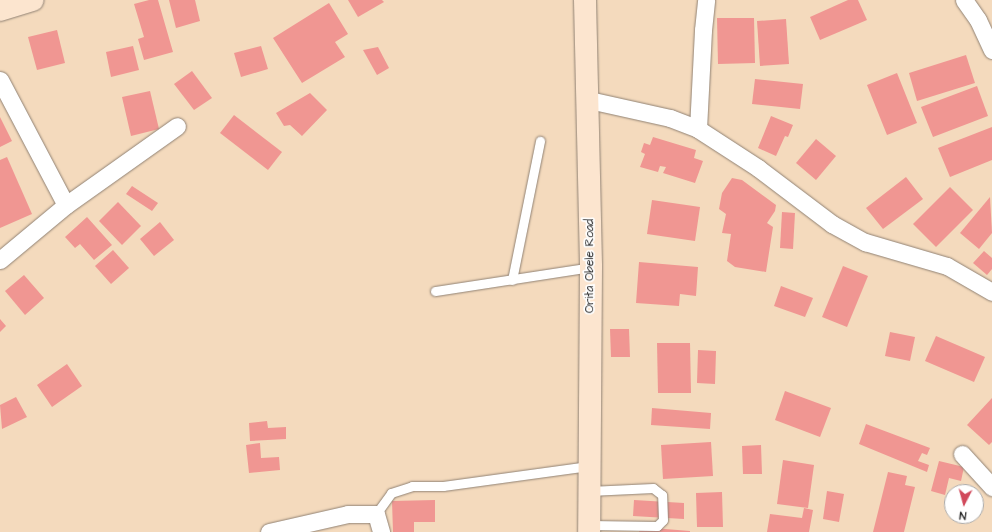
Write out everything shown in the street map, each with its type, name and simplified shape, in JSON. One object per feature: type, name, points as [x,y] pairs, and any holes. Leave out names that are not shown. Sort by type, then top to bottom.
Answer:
[{"type":"main road","points":[[0,10],[32,0]]},
{"type":"main road","name":"Orita Obele Road","points":[[585,0],[589,100],[591,267],[589,528]]},
{"type":"street","points":[[698,129],[702,30],[706,0]]},
{"type":"street","points":[[964,0],[978,20],[992,50]]},
{"type":"street","points":[[0,80],[66,205]]},
{"type":"street","points":[[589,100],[670,118],[698,129],[758,168],[832,224],[865,242],[946,266],[992,292]]},
{"type":"street","points":[[0,260],[66,205],[177,126]]},
{"type":"street","points":[[962,454],[992,487]]},
{"type":"street","points":[[269,532],[348,514],[376,514],[381,532]]},
{"type":"lane","points":[[512,280],[540,141]]},
{"type":"lane","points":[[434,291],[591,267]]},
{"type":"lane","points":[[376,514],[391,493],[412,486],[443,486],[589,466]]},
{"type":"lane","points":[[589,490],[652,488],[662,495],[663,520],[657,526],[589,528]]},
{"type":"building","points":[[149,0],[158,0],[173,52],[144,60],[138,39],[144,37],[134,4]]},
{"type":"building","points":[[169,0],[195,0],[200,21],[176,28]]},
{"type":"building","points":[[348,0],[382,0],[384,2],[358,17]]},
{"type":"building","points":[[848,0],[858,0],[867,20],[820,40],[810,17]]},
{"type":"building","points":[[329,3],[348,34],[335,42],[345,57],[302,83],[273,38]]},
{"type":"building","points":[[717,18],[754,18],[755,63],[718,64]]},
{"type":"building","points":[[786,19],[789,64],[760,66],[757,21]]},
{"type":"building","points":[[57,30],[65,63],[37,70],[28,37]]},
{"type":"building","points":[[133,46],[139,70],[111,77],[106,52]]},
{"type":"building","points":[[261,46],[268,69],[241,77],[234,53]]},
{"type":"building","points":[[378,47],[389,68],[377,75],[363,50]]},
{"type":"building","points":[[966,55],[975,83],[917,101],[909,73]]},
{"type":"building","points":[[192,71],[212,98],[194,110],[174,84]]},
{"type":"building","points":[[897,73],[917,123],[887,135],[867,85]]},
{"type":"building","points":[[755,79],[803,84],[800,109],[752,104]]},
{"type":"building","points":[[977,86],[988,116],[933,137],[921,107]]},
{"type":"building","points":[[150,91],[159,129],[131,136],[122,97]]},
{"type":"building","points":[[310,93],[327,110],[302,136],[290,125],[284,126],[276,113]]},
{"type":"building","points":[[234,115],[282,152],[268,170],[220,133]]},
{"type":"building","points":[[771,116],[793,125],[788,137],[785,136],[776,156],[758,148]]},
{"type":"building","points":[[0,117],[12,141],[0,147]]},
{"type":"building","points":[[992,127],[992,160],[950,177],[938,148]]},
{"type":"building","points":[[653,137],[696,150],[694,158],[703,161],[695,183],[663,173],[666,167],[660,166],[658,172],[640,167],[645,154],[641,152],[644,143],[650,145]]},
{"type":"building","points":[[816,139],[836,156],[816,180],[796,163]]},
{"type":"building","points":[[7,157],[32,214],[0,228],[0,160]]},
{"type":"building","points":[[906,177],[923,199],[883,229],[866,208]]},
{"type":"building","points":[[732,178],[742,180],[776,205],[775,211],[767,223],[773,227],[766,272],[735,267],[727,261],[731,234],[722,233],[726,214],[719,209],[722,193]]},
{"type":"building","points":[[132,186],[158,203],[152,211],[126,194]]},
{"type":"building","points":[[950,187],[973,210],[936,247],[913,224]]},
{"type":"building","points":[[990,197],[992,233],[979,249],[960,233]]},
{"type":"building","points":[[652,200],[700,207],[695,241],[647,234]]},
{"type":"building","points":[[118,202],[141,226],[122,245],[99,221]]},
{"type":"building","points":[[782,212],[795,213],[793,249],[780,248]]},
{"type":"building","points":[[87,217],[112,245],[94,260],[80,244],[75,248],[65,237]]},
{"type":"building","points":[[160,222],[174,240],[154,256],[140,239]]},
{"type":"building","points":[[113,250],[129,268],[111,284],[95,266]]},
{"type":"building","points":[[984,251],[992,258],[992,269],[987,275],[973,263]]},
{"type":"building","points":[[639,262],[698,267],[696,296],[680,294],[679,306],[636,303]]},
{"type":"building","points":[[843,266],[868,276],[847,327],[822,317]]},
{"type":"building","points":[[24,275],[44,298],[25,315],[5,291]]},
{"type":"building","points":[[781,286],[813,298],[805,317],[774,306]]},
{"type":"building","points":[[0,319],[6,326],[0,332]]},
{"type":"building","points":[[610,329],[629,329],[630,357],[611,357]]},
{"type":"building","points":[[890,332],[915,337],[910,361],[885,356]]},
{"type":"building","points":[[936,336],[985,357],[974,382],[925,361]]},
{"type":"building","points":[[657,343],[690,343],[691,393],[658,393]]},
{"type":"building","points":[[698,350],[716,351],[715,384],[697,383]]},
{"type":"building","points":[[67,364],[82,386],[52,407],[37,385]]},
{"type":"building","points":[[785,391],[831,408],[820,437],[775,420]]},
{"type":"building","points":[[16,397],[27,417],[2,429],[0,405]]},
{"type":"building","points":[[992,398],[992,442],[989,445],[967,425]]},
{"type":"building","points":[[652,408],[711,413],[710,429],[651,425]]},
{"type":"building","points":[[267,421],[268,428],[286,427],[286,439],[250,441],[249,423]]},
{"type":"building","points":[[866,424],[930,448],[927,455],[922,453],[918,461],[929,465],[927,472],[859,444]]},
{"type":"building","points":[[711,442],[713,476],[663,479],[661,445]]},
{"type":"building","points":[[260,443],[261,458],[279,457],[280,470],[249,473],[246,445]]},
{"type":"building","points":[[761,445],[762,474],[743,474],[742,446]]},
{"type":"building","points":[[783,460],[814,465],[808,508],[777,504]]},
{"type":"building","points":[[939,461],[964,467],[961,481],[949,478],[948,484],[944,484],[944,495],[931,491]]},
{"type":"building","points":[[888,472],[907,476],[905,485],[915,487],[904,532],[873,532]]},
{"type":"building","points":[[827,491],[844,494],[839,522],[823,519]]},
{"type":"building","points":[[722,492],[723,527],[697,527],[696,493]]},
{"type":"building","points":[[435,500],[435,522],[414,522],[414,532],[393,532],[392,501]]},
{"type":"building","points":[[634,500],[684,503],[684,519],[633,516]]},
{"type":"building","points":[[804,508],[813,510],[809,532],[767,532],[770,514],[802,518]]},
{"type":"building","points":[[640,527],[690,531],[690,532],[639,532]]}]
